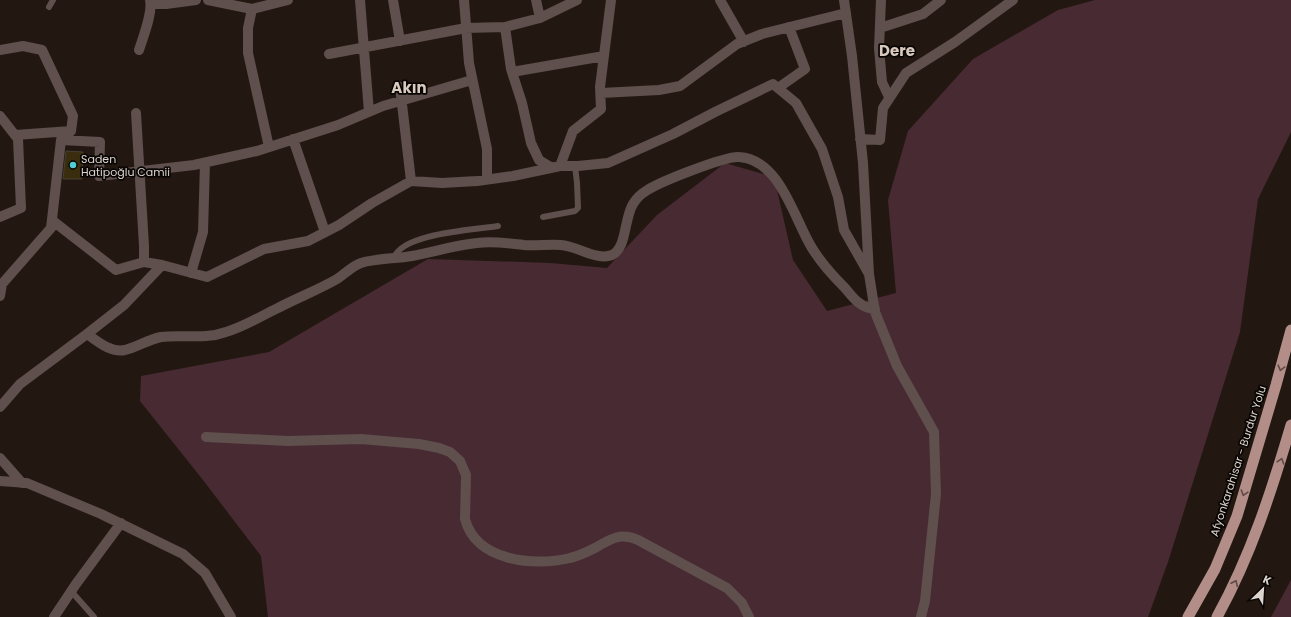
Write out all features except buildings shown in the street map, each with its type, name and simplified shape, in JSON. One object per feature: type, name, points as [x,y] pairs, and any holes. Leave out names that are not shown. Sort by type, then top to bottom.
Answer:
[{"type":"highway","name":"Afyonkarahisar - Burdur Yolu","points":[[1188,617],[1215,569],[1237,516],[1291,330]]},
{"type":"highway","points":[[1217,617],[1246,560],[1260,522],[1291,425]]},
{"type":"street","points":[[139,50],[151,2],[166,4],[196,0]]},
{"type":"street","points":[[208,0],[252,9],[288,0]]},
{"type":"street","points":[[360,0],[369,112]]},
{"type":"street","points":[[393,0],[400,41]]},
{"type":"street","points":[[464,0],[469,63],[487,149],[487,180]]},
{"type":"street","points":[[536,0],[540,18]]},
{"type":"street","points":[[329,54],[466,28],[505,27],[540,18],[576,0]]},
{"type":"street","points":[[556,167],[573,131],[601,109],[600,93],[611,0]]},
{"type":"street","points":[[720,0],[744,42]]},
{"type":"street","points":[[844,0],[852,56],[863,163],[869,274],[875,309],[897,366],[934,432],[936,494],[925,600],[921,617]]},
{"type":"street","points":[[881,0],[879,48],[882,82],[889,97]]},
{"type":"street","points":[[880,28],[923,14],[941,0]]},
{"type":"street","points":[[860,139],[880,140],[883,108],[906,73],[955,42],[1013,0]]},
{"type":"street","points":[[252,9],[248,28],[248,53],[269,147]]},
{"type":"street","points":[[600,93],[660,90],[680,86],[738,44],[762,34],[846,13]]},
{"type":"street","points":[[505,27],[512,72],[522,103],[531,143],[539,160],[556,167]]},
{"type":"street","points":[[778,88],[805,69],[789,27]]},
{"type":"street","points":[[0,50],[23,46],[42,50],[73,116],[71,131],[61,140],[51,228],[2,284],[0,296]]},
{"type":"street","points":[[512,72],[604,56]]},
{"type":"street","points":[[61,140],[100,142],[99,176],[205,163],[293,140],[401,101],[472,80]]},
{"type":"street","points":[[52,221],[116,270],[144,262],[162,265],[207,277],[264,249],[308,241],[339,225],[372,203],[411,181],[442,183],[487,180],[556,167],[608,163],[673,134],[773,84],[796,103],[822,150],[838,197],[844,230],[869,274]]},
{"type":"street","points":[[400,87],[411,181]]},
{"type":"street","points":[[136,113],[139,140],[139,171],[144,262]]},
{"type":"street","points":[[0,116],[18,139],[20,208],[0,217]]},
{"type":"street","points":[[15,135],[71,131]]},
{"type":"street","points":[[293,140],[325,232]]},
{"type":"street","points":[[87,334],[108,347],[121,350],[160,338],[215,335],[234,330],[311,292],[359,264],[413,256],[465,244],[489,242],[531,245],[563,245],[574,247],[591,254],[603,256],[611,255],[620,247],[627,214],[640,196],[645,192],[697,169],[730,157],[753,160],[766,168],[791,204],[806,237],[825,266],[854,299],[863,306],[875,309]]},
{"type":"street","points":[[191,273],[203,232],[205,163]]},
{"type":"street","points":[[0,408],[20,384],[87,334],[124,304],[162,265]]},
{"type":"street","points":[[206,437],[280,441],[380,440],[419,444],[445,450],[456,456],[466,474],[465,519],[467,526],[472,536],[488,550],[510,558],[534,562],[557,561],[582,554],[610,539],[628,536],[727,588],[742,603],[749,617]]},
{"type":"street","points":[[0,458],[22,483]]},
{"type":"street","points":[[0,481],[27,483],[40,488],[121,524],[183,554],[205,574],[231,617]]},
{"type":"street","points":[[54,617],[70,591],[121,524]]},
{"type":"lane","points":[[49,7],[53,0]]},
{"type":"lane","points":[[543,217],[574,211],[578,208],[575,166]]},
{"type":"lane","points":[[394,258],[395,254],[401,248],[432,236],[447,232],[498,226]]},
{"type":"lane","points":[[70,591],[94,617]]},
{"type":"shaded area","points":[[1095,0],[1291,0],[1291,132],[1258,199],[1240,332],[1168,562],[1148,617],[268,617],[261,556],[140,401],[141,376],[269,352],[428,259],[550,263],[607,268],[657,215],[725,163],[774,177],[793,260],[827,311],[896,293],[888,200],[908,131],[973,59],[1058,10]]},
{"type":"shaded area","points":[[1291,580],[1291,617],[1271,617]]},
{"type":"place","name":"Saden Hatipoğlu Camii","points":[[73,165]]},
{"type":"district","name":"Dere","points":[[897,50]]},
{"type":"district","name":"Akın","points":[[409,87]]}]
